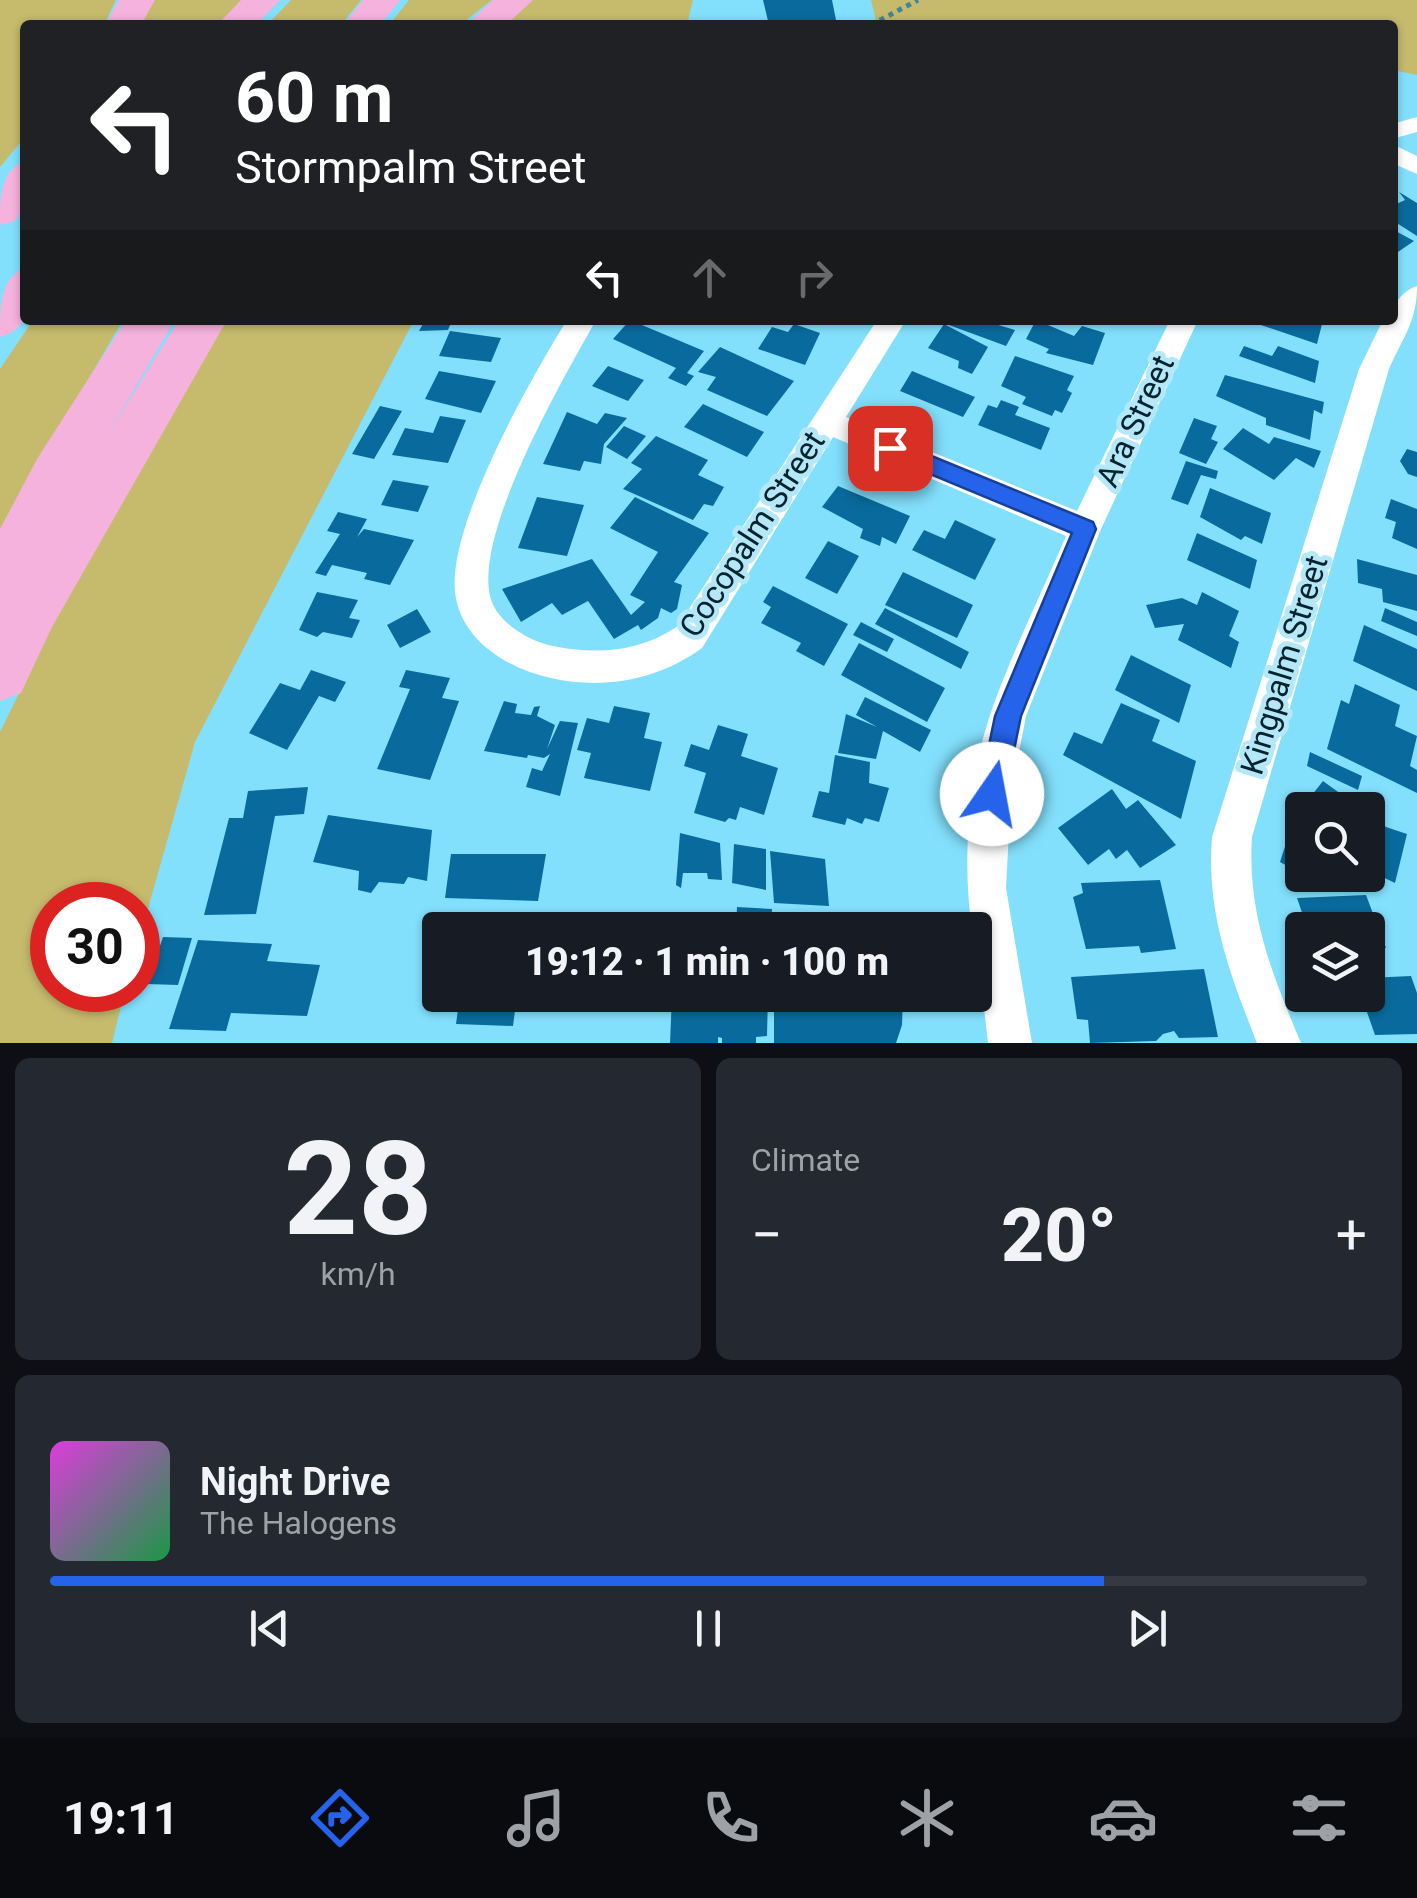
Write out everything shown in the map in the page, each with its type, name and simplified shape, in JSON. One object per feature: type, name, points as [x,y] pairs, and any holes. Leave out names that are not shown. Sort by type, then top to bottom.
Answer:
[{"type":"highway","points":[[241,20],[262,0]]},
{"type":"highway","points":[[366,20],[382,0]]},
{"type":"highway","points":[[490,20],[515,0]]},
{"type":"highway","points":[[0,211],[20,182]]},
{"type":"highway","points":[[0,320],[20,291]]},
{"type":"highway","points":[[0,585],[56,474],[148,325]]},
{"type":"highway","points":[[0,673],[30,610],[200,325]]},
{"type":"street","name":"Kingpalm Street","points":[[1398,321],[1417,296]]},
{"type":"street","name":"Cocopalm Street","points":[[579,325],[521,431],[475,551],[471,590],[480,617],[495,635],[542,661],[596,666],[638,663],[667,655],[690,637],[889,325]]},
{"type":"street","name":"Ara Street","points":[[1010,1043],[986,888],[992,794],[1008,716],[1085,529],[1182,325]]},
{"type":"street","name":"Kingpalm Street","points":[[1278,1043],[1239,944],[1227,881],[1232,837],[1374,369],[1395,325]]},
{"type":"street","points":[[825,421],[1085,529]]},
{"type":"path","points":[[880,20],[918,0]]},
{"type":"shaded area","points":[[0,0],[116,0],[106,20],[20,20],[20,143],[0,167]]},
{"type":"shaded area","points":[[149,0],[245,0],[226,20],[139,20]]},
{"type":"shaded area","points":[[291,0],[361,0],[345,20],[272,20]]},
{"type":"shaded area","points":[[409,0],[492,0],[466,20],[393,20]]},
{"type":"shaded area","points":[[533,0],[693,0],[688,20],[509,20]]},
{"type":"shaded area","points":[[871,0],[1417,0],[1417,75],[1398,71],[1398,20],[876,20]]},
{"type":"shaded area","points":[[30,325],[120,325],[0,530],[0,369]]},
{"type":"shaded area","points":[[224,325],[411,325],[195,742],[155,882],[30,882],[30,1012],[120,1012],[112,1043],[0,1043],[0,732],[112,504]]},
{"type":"building","points":[[763,0],[832,0],[836,20],[768,20]]},
{"type":"building","points":[[1399,192],[1417,203],[1417,236],[1398,224],[1398,203],[1405,200]]},
{"type":"building","points":[[1398,232],[1414,241],[1398,252]]},
{"type":"building","points":[[422,325],[450,325],[448,330],[419,331]]},
{"type":"building","points":[[626,325],[642,325],[704,351],[687,373],[694,376],[686,386],[668,378],[676,368],[613,339]]},
{"type":"building","points":[[797,325],[820,333],[805,365],[758,349],[772,327],[788,332]]},
{"type":"building","points":[[943,325],[988,347],[972,374],[958,368],[959,361],[928,348]]},
{"type":"building","points":[[949,325],[998,325],[1015,330],[1006,346]]},
{"type":"building","points":[[1033,325],[1048,325],[1074,336],[1082,326],[1105,333],[1093,365],[1046,353],[1049,349],[1026,339]]},
{"type":"building","points":[[1261,325],[1322,325],[1317,344]]},
{"type":"building","points":[[450,331],[501,338],[491,362],[439,356]]},
{"type":"building","points":[[1244,346],[1272,356],[1278,346],[1319,361],[1315,383],[1239,356]]},
{"type":"building","points":[[720,347],[794,381],[767,416],[707,390],[716,377],[698,372]]},
{"type":"building","points":[[1015,356],[1074,376],[1067,390],[1072,393],[1062,413],[1055,410],[1052,416],[1022,404],[1026,397],[1001,386]]},
{"type":"building","points":[[608,366],[644,380],[628,401],[592,386]]},
{"type":"building","points":[[439,371],[496,381],[481,413],[425,399]]},
{"type":"building","points":[[912,371],[975,397],[963,417],[900,391]]},
{"type":"building","points":[[1225,375],[1324,402],[1322,414],[1314,410],[1310,440],[1266,425],[1266,418],[1216,396]]},
{"type":"building","points":[[1001,400],[1019,407],[1015,415],[1050,428],[1041,450],[978,425],[988,405],[997,408]]},
{"type":"building","points":[[703,404],[764,432],[747,457],[684,427]]},
{"type":"building","points":[[380,406],[402,411],[374,459],[352,454]]},
{"type":"building","points":[[567,412],[597,424],[605,413],[627,418],[604,444],[601,464],[584,461],[580,471],[543,464]]},
{"type":"building","points":[[440,416],[466,420],[448,463],[392,455],[405,428],[433,433]]},
{"type":"building","points":[[1194,418],[1217,426],[1211,439],[1218,442],[1206,464],[1179,453]]},
{"type":"building","points":[[624,426],[646,436],[627,459],[606,447]]},
{"type":"building","points":[[1243,428],[1269,444],[1274,437],[1321,451],[1314,468],[1296,458],[1274,480],[1223,449]]},
{"type":"building","points":[[656,436],[708,460],[698,475],[724,487],[713,506],[704,504],[693,520],[623,489],[642,469],[631,463]]},
{"type":"building","points":[[1407,449],[1417,452],[1417,477],[1408,474],[1400,461]]},
{"type":"building","points":[[1186,461],[1218,471],[1216,479],[1201,475],[1188,505],[1171,499]]},
{"type":"building","points":[[393,480],[429,486],[418,512],[381,505]]},
{"type":"building","points":[[838,486],[910,516],[896,544],[882,537],[880,546],[860,538],[863,529],[822,507]]},
{"type":"building","points":[[1210,488],[1271,513],[1262,544],[1245,536],[1241,540],[1200,517]]},
{"type":"building","points":[[537,497],[584,505],[567,556],[518,548]]},
{"type":"building","points":[[635,497],[709,533],[674,582],[682,585],[677,609],[671,613],[661,608],[658,618],[641,630],[638,625],[614,639],[588,601],[562,615],[552,603],[521,622],[502,589],[592,559],[631,615],[645,602],[630,595],[658,552],[610,528]]},
{"type":"building","points":[[1391,499],[1417,509],[1417,549],[1392,538],[1396,522],[1385,518]]},
{"type":"building","points":[[338,512],[367,519],[357,537],[364,529],[414,540],[390,585],[364,579],[367,573],[332,565],[326,576],[315,573],[340,534],[327,531]]},
{"type":"building","points":[[955,520],[996,539],[975,580],[912,550],[924,530],[945,539]]},
{"type":"building","points":[[1197,533],[1257,560],[1250,589],[1187,560]]},
{"type":"building","points":[[828,541],[859,556],[837,594],[805,578]]},
{"type":"building","points":[[1357,559],[1417,575],[1417,611],[1383,602],[1382,589],[1358,583]]},
{"type":"building","points":[[903,572],[973,605],[957,638],[885,605]]},
{"type":"building","points":[[773,586],[848,624],[824,666],[796,651],[801,643],[761,623],[771,607],[763,602]]},
{"type":"building","points":[[317,592],[358,600],[349,618],[360,620],[352,638],[323,632],[317,637],[299,630]]},
{"type":"building","points":[[1202,592],[1239,611],[1229,636],[1239,642],[1231,668],[1178,640],[1184,624],[1155,628],[1146,605],[1182,598],[1197,605]]},
{"type":"building","points":[[885,608],[969,652],[961,669],[875,624]]},
{"type":"building","points":[[1385,608],[1417,622],[1417,636],[1381,621]]},
{"type":"building","points":[[417,609],[431,632],[400,648],[387,625]]},
{"type":"building","points":[[861,622],[894,639],[887,652],[853,635]]},
{"type":"building","points":[[1364,625],[1417,649],[1417,691],[1353,661]]},
{"type":"building","points":[[859,643],[945,688],[927,722],[841,675]]},
{"type":"building","points":[[1131,655],[1191,685],[1179,723],[1115,690]]},
{"type":"building","points":[[311,670],[346,682],[335,702],[319,696],[287,750],[249,733],[280,683],[300,690]]},
{"type":"building","points":[[406,670],[450,678],[442,698],[459,701],[430,780],[377,769],[410,689],[399,687]]},
{"type":"building","points":[[1355,684],[1400,705],[1395,726],[1417,736],[1410,766],[1417,770],[1417,793],[1327,749],[1341,700],[1349,704]]},
{"type":"building","points":[[865,697],[931,730],[920,752],[883,731],[876,759],[838,753],[846,714],[877,727],[856,715]]},
{"type":"building","points":[[504,701],[517,704],[515,713],[531,715],[534,707],[540,706],[537,716],[555,725],[547,749],[560,721],[578,723],[560,796],[526,787],[532,768],[542,771],[550,754],[527,758],[484,751]]},
{"type":"building","points":[[1121,703],[1160,720],[1152,741],[1196,761],[1181,819],[1063,755],[1074,732],[1102,744]]},
{"type":"building","points":[[614,706],[650,713],[644,738],[662,742],[650,791],[584,778],[591,753],[577,750],[587,718],[609,723]]},
{"type":"building","points":[[718,725],[748,734],[741,756],[778,768],[764,815],[740,807],[736,820],[729,818],[725,822],[694,813],[706,773],[684,766],[691,744],[709,750]]},
{"type":"building","points":[[1310,752],[1362,776],[1358,790],[1307,766]]},
{"type":"building","points":[[835,755],[870,762],[869,783],[889,788],[879,822],[865,818],[862,824],[847,818],[845,825],[812,817],[819,791],[829,793]]},
{"type":"building","points":[[1323,781],[1338,792],[1314,792]]},
{"type":"building","points":[[308,787],[304,814],[275,816],[256,914],[204,915],[229,818],[243,818],[248,791]]},
{"type":"building","points":[[1112,789],[1126,809],[1138,800],[1176,845],[1140,868],[1127,850],[1116,859],[1109,849],[1088,865],[1058,828]]},
{"type":"building","points":[[328,815],[432,830],[427,881],[408,877],[404,884],[379,882],[371,893],[358,890],[359,871],[313,862]]},
{"type":"building","points":[[1385,826],[1407,834],[1395,883],[1385,878]]},
{"type":"building","points":[[680,833],[720,843],[722,880],[708,879],[707,873],[683,873],[681,888],[676,885]]},
{"type":"building","points":[[734,844],[766,849],[766,890],[732,883]]},
{"type":"building","points":[[770,851],[825,859],[829,906],[774,903]]},
{"type":"building","points":[[451,854],[546,854],[538,901],[445,898]]},
{"type":"building","points":[[1160,880],[1176,949],[1141,953],[1139,946],[1086,949],[1073,897],[1083,893],[1081,883]]},
{"type":"building","points":[[1366,895],[1372,912],[1302,912],[1297,898]]},
{"type":"building","points":[[737,907],[772,909],[772,912],[737,912]]},
{"type":"building","points":[[163,937],[192,938],[178,985],[160,984]]},
{"type":"building","points":[[198,940],[272,944],[267,961],[320,965],[307,1016],[231,1013],[226,1031],[169,1029]]},
{"type":"building","points":[[1204,969],[1218,1037],[1179,1038],[1174,1031],[1156,1041],[1090,1043],[1088,1020],[1077,1019],[1071,977]]},
{"type":"building","points":[[1411,976],[1417,993],[1417,1034],[1375,1035],[1367,1012],[1385,1012],[1385,977]]},
{"type":"building","points":[[458,1012],[515,1012],[513,1026],[456,1024]]},
{"type":"building","points":[[671,1012],[768,1012],[767,1036],[756,1037],[756,1043],[722,1043],[718,1037],[718,1043],[670,1043]]},
{"type":"building","points":[[774,1012],[902,1012],[896,1043],[774,1043]]},
{"type":"route","points":[[890,448],[1085,529],[1008,716],[992,794]]}]
